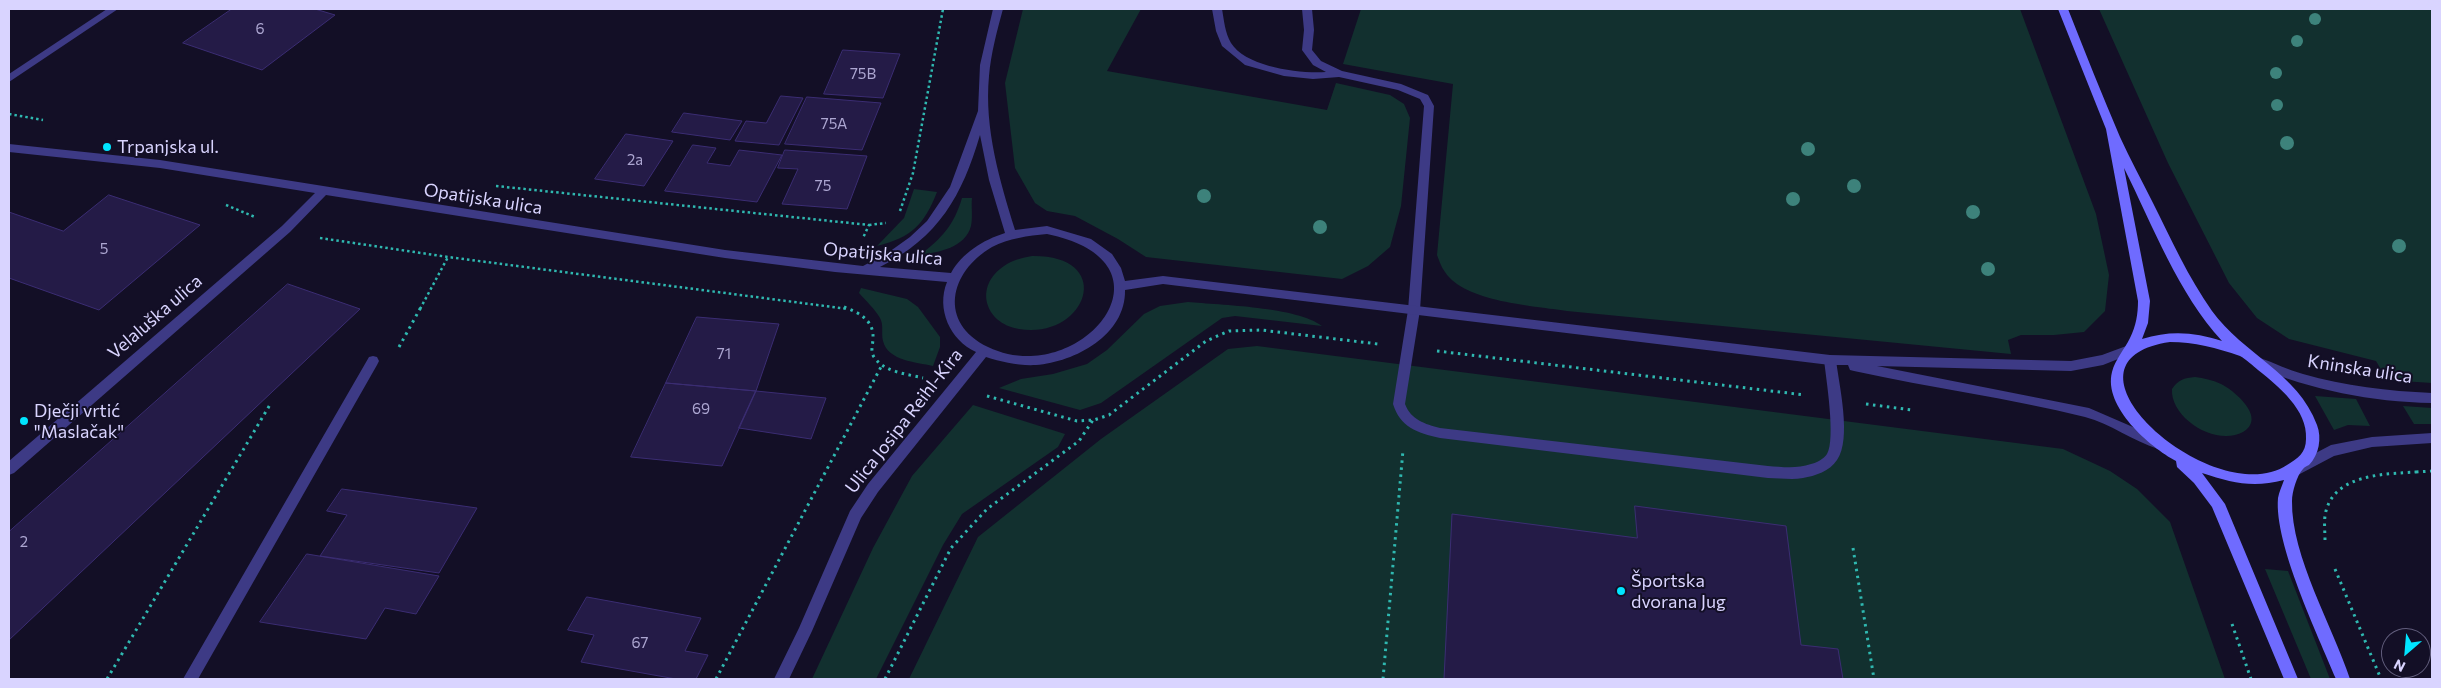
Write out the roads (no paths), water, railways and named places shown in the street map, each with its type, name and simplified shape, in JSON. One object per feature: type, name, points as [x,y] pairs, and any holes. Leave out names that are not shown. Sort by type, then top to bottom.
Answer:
[{"type":"main road","points":[[2063,9],[2111,129],[2187,284],[2225,336],[2289,387],[2306,411],[2313,434],[2310,455],[2295,470],[2272,479],[2242,479],[2209,470],[2167,449]]},
{"type":"main road","points":[[2111,129],[2144,301],[2140,332],[2119,367],[2118,388],[2129,412],[2145,432],[2167,449],[2199,479],[2218,504],[2291,679]]},
{"type":"main road","points":[[2129,350],[2145,341],[2166,336],[2190,337],[2217,343],[2255,361]]},
{"type":"main road","points":[[2295,470],[2285,499],[2286,521],[2301,570],[2344,679]]},
{"type":"street","points":[[9,79],[113,9]]},
{"type":"street","points":[[998,9],[983,83],[983,109],[987,144],[1011,235]]},
{"type":"street","points":[[1218,9],[1220,31],[1227,46],[1249,63],[1284,73],[1313,76],[1339,74]]},
{"type":"street","points":[[1308,9],[1307,50],[1318,64],[1339,74],[1415,91],[1424,97],[1429,106],[1414,310],[1399,404],[1401,414],[1410,423],[1423,430],[1440,433],[1768,472],[1803,472],[1824,465],[1834,455],[1836,445],[1835,399],[1830,360]]},
{"type":"street","points":[[865,270],[907,248],[939,216],[954,193],[964,170],[983,109]]},
{"type":"street","name":"Opatijska ulica","points":[[9,148],[160,164],[725,254],[953,278]]},
{"type":"street","name":"Velaluška ulica","points":[[9,469],[286,229],[323,191]]},
{"type":"street","points":[[1047,230],[1069,234],[1089,242],[1105,254],[1116,269],[1120,286],[1118,306],[1107,326],[1088,342],[1064,354],[1037,360],[1009,358],[984,351],[967,340],[955,326],[949,311],[948,294],[953,278],[965,262],[981,248],[1011,235],[1047,230]]},
{"type":"street","points":[[1120,286],[1163,280],[1830,360],[2071,366],[2103,360],[2129,350]]},
{"type":"street","name":"Ulica Josipa Reihl-Kira","points":[[781,679],[855,516],[873,488],[984,351]]},
{"type":"street","points":[[1830,360],[1922,381],[2016,397],[2089,414],[2130,430],[2167,449]]},
{"type":"street","points":[[190,679],[373,361]]},
{"type":"street","name":"Kninska ulica","points":[[2255,361],[2291,377],[2332,387],[2432,398]]},
{"type":"street","points":[[2295,470],[2331,451],[2372,442],[2432,438]]},
{"type":"place","name":"Trpanjska ul.","points":[[107,147]]},
{"type":"place","name":"Dječji vrtić \"Maslačak\"","points":[[24,421]]},
{"type":"place","name":"Športska dvorana Jug","points":[[1621,591]]}]
